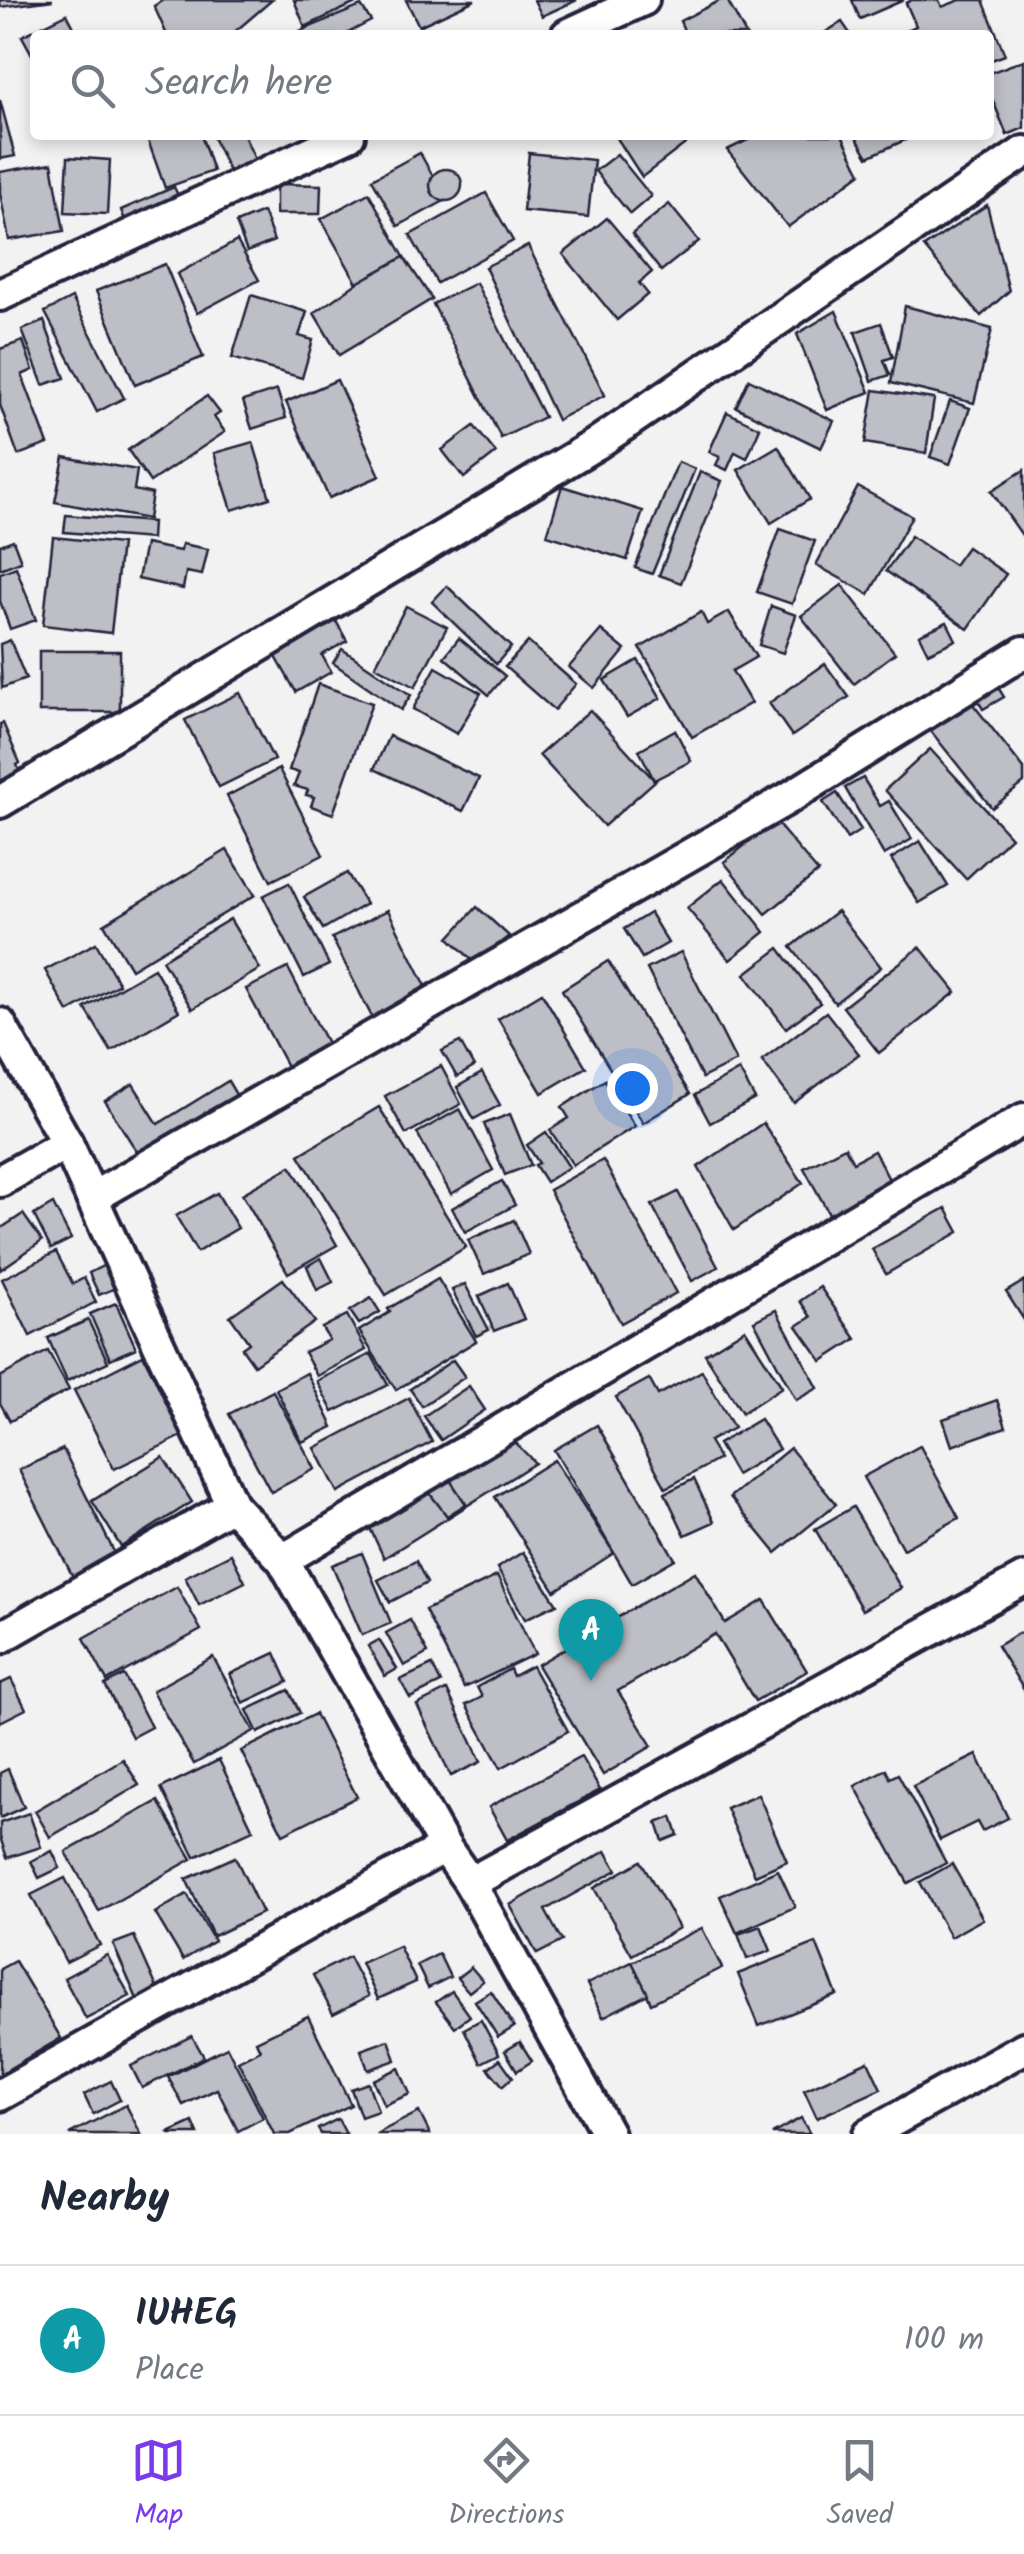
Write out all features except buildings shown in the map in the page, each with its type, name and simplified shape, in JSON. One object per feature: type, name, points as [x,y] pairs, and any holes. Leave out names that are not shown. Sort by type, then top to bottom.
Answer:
[{"type":"street","points":[[578,30],[644,0]]},
{"type":"street","points":[[0,295],[339,140]]},
{"type":"street","points":[[0,802],[596,444],[1024,152]]},
{"type":"street","points":[[92,1198],[787,799],[1024,652]]},
{"type":"street","points":[[0,1024],[67,1143],[232,1505],[283,1560],[445,1847],[470,1883],[608,2134]]},
{"type":"street","points":[[283,1560],[1024,1119]]},
{"type":"street","points":[[0,1181],[67,1143]]},
{"type":"street","points":[[0,1638],[232,1505]]},
{"type":"street","points":[[470,1883],[1024,1580]]},
{"type":"street","points":[[0,2094],[445,1847]]},
{"type":"street","points":[[869,2134],[1024,2048]]},
{"type":"place","name":"IUHEG","points":[[591,1681]]}]
